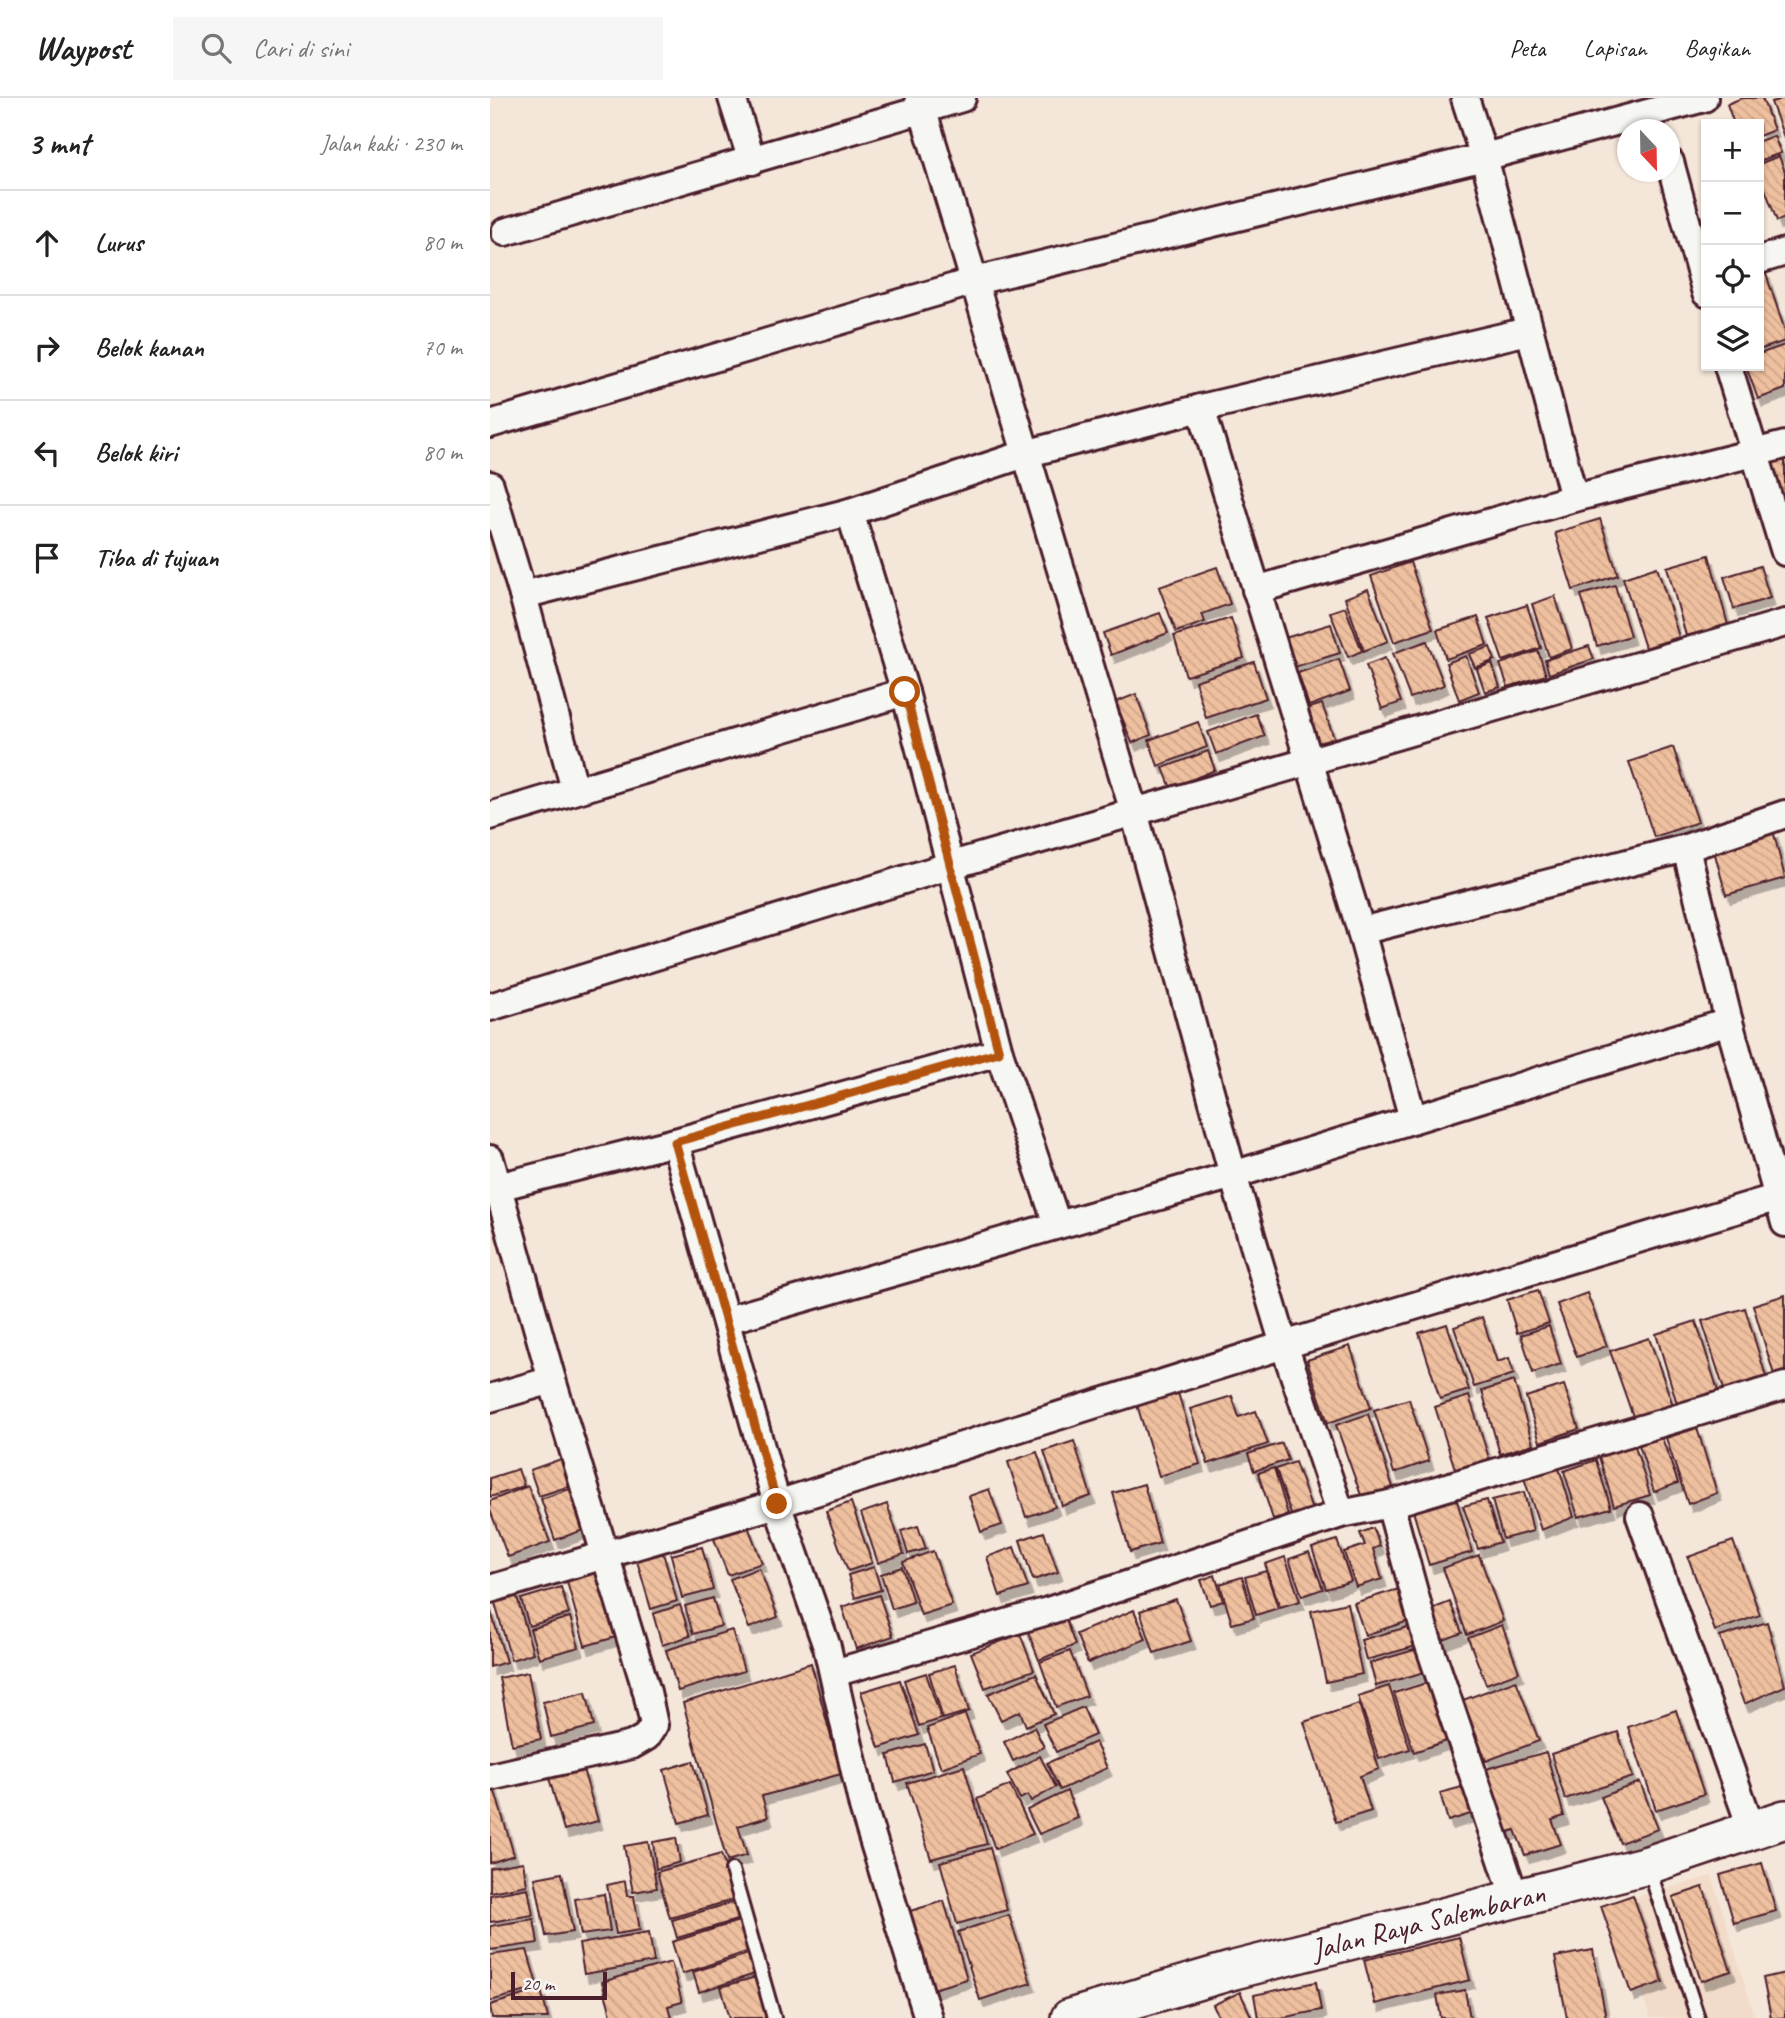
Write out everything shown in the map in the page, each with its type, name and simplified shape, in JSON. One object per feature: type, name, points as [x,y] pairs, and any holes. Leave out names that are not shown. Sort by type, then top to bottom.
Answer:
[{"type":"main road","name":"Jalan Raya Salembaran","points":[[1070,2018],[1234,1970],[1648,1866],[1769,1825]]},
{"type":"street","points":[[732,98],[752,161]]},
{"type":"street","points":[[505,232],[752,161],[921,105],[962,98]]},
{"type":"street","points":[[1465,98],[1484,157],[1574,498]]},
{"type":"street","points":[[490,424],[975,281],[1484,157],[1704,98]]},
{"type":"street","points":[[921,105],[1134,812],[1233,1175],[1284,1345],[1341,1514]]},
{"type":"street","points":[[1676,182],[1701,267]]},
{"type":"street","points":[[1764,258],[1785,252]]},
{"type":"street","points":[[523,595],[850,512],[1026,454],[1201,408],[1528,331]]},
{"type":"street","points":[[1730,371],[1785,552]]},
{"type":"street","points":[[1201,408],[1307,763],[1361,931],[1413,1119]]},
{"type":"street","points":[[1256,590],[1574,498],[1785,445]]},
{"type":"street","points":[[490,485],[523,595],[575,790]]},
{"type":"street","points":[[850,512],[905,692],[999,1052],[1057,1224]]},
{"type":"street","points":[[490,1007],[952,865],[1785,623]]},
{"type":"street","points":[[490,816],[905,692]]},
{"type":"street","points":[[1361,931],[1686,848],[1785,814]]},
{"type":"street","points":[[1686,848],[1729,1022],[1781,1196],[1785,1223]]},
{"type":"street","points":[[727,1321],[1233,1175],[1729,1022]]},
{"type":"street","points":[[498,1187],[675,1142],[999,1052]]},
{"type":"street","points":[[675,1142],[777,1504],[834,1673],[863,1807],[928,2018]]},
{"type":"street","points":[[490,1159],[552,1380],[647,1692],[654,1725],[646,1737],[632,1745],[490,1777]]},
{"type":"street","points":[[490,1589],[605,1557],[1284,1345],[1781,1196]]},
{"type":"street","points":[[490,1398],[552,1380]]},
{"type":"street","points":[[834,1673],[1048,1611],[1341,1514],[1390,1504],[1785,1386]]},
{"type":"street","points":[[1390,1504],[1426,1636],[1515,1898]]},
{"type":"street","points":[[1640,1517],[1769,1825]]},
{"type":"lane","points":[[1648,1866],[1698,2018]]},
{"type":"lane","points":[[732,1870],[774,2018]]},
{"type":"shaded area","points":[[1712,1876],[1755,2018],[1650,2018],[1611,1904]]},
{"type":"building","points":[[1742,98],[1762,98],[1774,130],[1764,134],[1764,119],[1732,119],[1727,104]]},
{"type":"building","points":[[1785,98],[1785,140],[1771,102]]},
{"type":"building","points":[[1774,136],[1781,153],[1764,159],[1764,139]]},
{"type":"building","points":[[1779,156],[1785,172],[1785,218],[1777,221],[1764,186],[1764,162]]},
{"type":"building","points":[[1764,271],[1785,331],[1785,341],[1764,348],[1764,308]]},
{"type":"building","points":[[1785,345],[1785,389],[1758,399],[1748,371],[1764,371],[1764,352]]},
{"type":"building","points":[[1785,457],[1785,520],[1766,464]]},
{"type":"building","points":[[1600,519],[1618,575],[1573,590],[1555,533]]},
{"type":"building","points":[[1709,555],[1728,625],[1686,636],[1667,567]]},
{"type":"building","points":[[1410,562],[1433,629],[1394,642],[1371,576]]},
{"type":"building","points":[[1760,566],[1770,598],[1734,609],[1724,577]]},
{"type":"building","points":[[1217,567],[1230,604],[1202,614],[1205,622],[1176,632],[1159,587]]},
{"type":"building","points":[[1657,567],[1679,637],[1645,648],[1623,578]]},
{"type":"building","points":[[1615,585],[1630,636],[1597,646],[1581,595]]},
{"type":"building","points":[[1368,589],[1388,641],[1364,651],[1345,598]]},
{"type":"building","points":[[1555,596],[1572,649],[1549,657],[1532,604]]},
{"type":"building","points":[[1527,605],[1541,648],[1503,661],[1488,618]]},
{"type":"building","points":[[1345,607],[1362,651],[1348,657],[1330,612]]},
{"type":"building","points":[[1160,613],[1168,633],[1111,655],[1103,633]]},
{"type":"building","points":[[1478,617],[1487,645],[1446,659],[1437,630]]},
{"type":"building","points":[[1231,618],[1244,658],[1186,676],[1174,636]]},
{"type":"building","points":[[1331,624],[1340,653],[1294,667],[1285,638]]},
{"type":"building","points":[[1427,641],[1444,685],[1410,698],[1393,653]]},
{"type":"building","points":[[1589,646],[1594,659],[1549,674],[1545,660]]},
{"type":"building","points":[[1490,647],[1495,660],[1475,668],[1469,654]]},
{"type":"building","points":[[1538,651],[1546,675],[1508,687],[1500,664]]},
{"type":"building","points":[[1466,656],[1479,692],[1459,700],[1446,663]]},
{"type":"building","points":[[1385,658],[1401,702],[1382,709],[1366,665]]},
{"type":"building","points":[[1339,659],[1350,691],[1309,706],[1298,673]]},
{"type":"building","points":[[1254,662],[1266,698],[1206,718],[1195,681]]},
{"type":"building","points":[[1492,663],[1500,687],[1485,692],[1477,669]]},
{"type":"building","points":[[1136,694],[1151,735],[1132,743],[1116,702]]},
{"type":"building","points":[[1322,704],[1335,741],[1317,748],[1304,710]]},
{"type":"building","points":[[1256,714],[1265,736],[1216,754],[1208,732]]},
{"type":"building","points":[[1198,722],[1207,747],[1158,766],[1149,740]]},
{"type":"building","points":[[1673,747],[1698,822],[1654,837],[1629,762]]},
{"type":"building","points":[[1208,751],[1215,770],[1171,788],[1163,768]]},
{"type":"building","points":[[1773,830],[1785,878],[1726,895],[1713,847]]},
{"type":"building","points":[[1538,1290],[1549,1323],[1517,1333],[1507,1300]]},
{"type":"building","points":[[1587,1293],[1607,1346],[1577,1357],[1557,1304]]},
{"type":"building","points":[[1785,1295],[1785,1375],[1775,1378],[1753,1305]]},
{"type":"building","points":[[1745,1308],[1768,1383],[1726,1396],[1702,1321]]},
{"type":"building","points":[[1482,1317],[1497,1362],[1509,1358],[1514,1374],[1474,1387],[1454,1327]]},
{"type":"building","points":[[1696,1321],[1719,1394],[1678,1407],[1656,1334]]},
{"type":"building","points":[[1447,1324],[1469,1390],[1440,1399],[1419,1333]]},
{"type":"building","points":[[1549,1326],[1561,1364],[1533,1373],[1521,1335]]},
{"type":"building","points":[[1649,1338],[1675,1411],[1636,1425],[1610,1351]]},
{"type":"building","points":[[1350,1346],[1371,1408],[1328,1423],[1307,1360]]},
{"type":"building","points":[[1514,1381],[1533,1444],[1500,1454],[1482,1391]]},
{"type":"building","points":[[1564,1385],[1579,1429],[1540,1442],[1526,1397]]},
{"type":"building","points":[[1178,1393],[1200,1464],[1159,1476],[1137,1405]]},
{"type":"building","points":[[1232,1396],[1239,1417],[1256,1411],[1268,1444],[1208,1464],[1190,1409]]},
{"type":"building","points":[[1469,1396],[1490,1461],[1456,1472],[1435,1407]]},
{"type":"building","points":[[1409,1399],[1429,1461],[1394,1473],[1374,1410]]},
{"type":"building","points":[[1368,1414],[1393,1487],[1362,1498],[1336,1425]]},
{"type":"building","points":[[1697,1428],[1717,1493],[1688,1504],[1666,1438]]},
{"type":"building","points":[[1662,1438],[1678,1483],[1654,1492],[1639,1445]]},
{"type":"building","points":[[1074,1441],[1091,1496],[1062,1506],[1044,1451]]},
{"type":"building","points":[[1282,1443],[1288,1460],[1254,1471],[1248,1454]]},
{"type":"building","points":[[1635,1446],[1650,1495],[1614,1506],[1599,1457]]},
{"type":"building","points":[[1037,1452],[1055,1507],[1026,1517],[1008,1462]]},
{"type":"building","points":[[561,1459],[570,1486],[539,1496],[530,1470]]},
{"type":"building","points":[[1596,1460],[1611,1508],[1578,1517],[1564,1471]]},
{"type":"building","points":[[1295,1462],[1312,1510],[1292,1517],[1276,1469]]},
{"type":"building","points":[[1274,1468],[1288,1515],[1273,1519],[1258,1473]]},
{"type":"building","points":[[1559,1468],[1574,1517],[1541,1530],[1524,1478]]},
{"type":"building","points":[[518,1469],[524,1486],[490,1497],[490,1478]]},
{"type":"building","points":[[1144,1484],[1160,1543],[1130,1552],[1113,1493]]},
{"type":"building","points":[[581,1485],[595,1526],[555,1540],[541,1499]]},
{"type":"building","points":[[528,1486],[550,1542],[508,1557],[490,1510],[490,1501]]},
{"type":"building","points":[[989,1489],[1002,1525],[981,1532],[969,1496]]},
{"type":"building","points":[[1524,1492],[1533,1531],[1503,1539],[1492,1500]]},
{"type":"building","points":[[1456,1497],[1472,1552],[1429,1565],[1413,1511]]},
{"type":"building","points":[[1487,1500],[1500,1542],[1478,1549],[1463,1506]]},
{"type":"building","points":[[851,1502],[872,1563],[848,1571],[826,1511]]},
{"type":"building","points":[[887,1504],[904,1554],[878,1563],[861,1513]]},
{"type":"building","points":[[748,1526],[762,1563],[728,1575],[714,1539]]},
{"type":"building","points":[[918,1526],[926,1549],[908,1554],[901,1531]]},
{"type":"building","points":[[1373,1528],[1380,1546],[1373,1549],[1382,1579],[1356,1587],[1344,1552],[1365,1545],[1360,1533]]},
{"type":"building","points":[[1044,1532],[1058,1572],[1033,1580],[1020,1540]]},
{"type":"building","points":[[1337,1540],[1351,1581],[1326,1589],[1312,1548]]},
{"type":"building","points":[[1733,1541],[1760,1615],[1715,1631],[1688,1557]]},
{"type":"building","points":[[702,1547],[713,1590],[682,1598],[671,1555]]},
{"type":"building","points":[[1014,1547],[1028,1587],[1000,1596],[987,1557]]},
{"type":"building","points":[[933,1551],[952,1605],[921,1615],[903,1562]]},
{"type":"building","points":[[1309,1552],[1323,1589],[1302,1596],[1289,1559]]},
{"type":"building","points":[[663,1553],[677,1601],[651,1609],[637,1561]]},
{"type":"building","points":[[1479,1555],[1503,1621],[1467,1635],[1443,1568]]},
{"type":"building","points":[[1285,1557],[1300,1601],[1280,1607],[1265,1564]]},
{"type":"building","points":[[605,1560],[626,1634],[585,1646],[564,1571]]},
{"type":"building","points":[[874,1567],[881,1590],[855,1598],[848,1575]]},
{"type":"building","points":[[902,1567],[913,1602],[892,1609],[881,1574]]},
{"type":"building","points":[[759,1568],[778,1617],[749,1628],[730,1579]]},
{"type":"building","points":[[1266,1571],[1278,1608],[1256,1615],[1245,1577]]},
{"type":"building","points":[[1215,1575],[1223,1601],[1210,1605],[1201,1580]]},
{"type":"building","points":[[1242,1577],[1254,1618],[1232,1624],[1220,1584]]},
{"type":"building","points":[[561,1587],[569,1614],[529,1626],[521,1599]]},
{"type":"building","points":[[1405,1587],[1415,1619],[1365,1635],[1354,1603]]},
{"type":"building","points":[[515,1590],[533,1653],[511,1660],[493,1596]]},
{"type":"building","points":[[879,1595],[893,1636],[856,1649],[842,1607]]},
{"type":"building","points":[[713,1598],[721,1626],[693,1634],[685,1606]]},
{"type":"building","points":[[1176,1599],[1191,1641],[1154,1653],[1140,1611]]},
{"type":"building","points":[[1450,1602],[1462,1633],[1436,1643],[1424,1612]]},
{"type":"building","points":[[1347,1603],[1362,1674],[1326,1682],[1311,1611]]},
{"type":"building","points":[[680,1605],[690,1636],[662,1645],[653,1614]]},
{"type":"building","points":[[490,1608],[506,1662],[490,1667]]},
{"type":"building","points":[[1134,1610],[1146,1639],[1088,1663],[1076,1634]]},
{"type":"building","points":[[570,1617],[579,1647],[539,1658],[530,1629]]},
{"type":"building","points":[[1065,1618],[1075,1645],[1039,1660],[1028,1632]]},
{"type":"building","points":[[1767,1622],[1785,1686],[1744,1704],[1720,1637]]},
{"type":"building","points":[[1415,1625],[1420,1645],[1366,1660],[1361,1640]]},
{"type":"building","points":[[1502,1625],[1519,1672],[1486,1684],[1468,1638]]},
{"type":"building","points":[[732,1630],[744,1671],[678,1691],[666,1650]]},
{"type":"building","points":[[1020,1634],[1034,1670],[985,1688],[971,1653]]},
{"type":"building","points":[[1421,1648],[1428,1671],[1376,1686],[1370,1663]]},
{"type":"building","points":[[1070,1651],[1087,1696],[1056,1707],[1040,1662]]},
{"type":"building","points":[[811,1663],[841,1774],[762,1796],[768,1817],[738,1826],[747,1855],[727,1861],[683,1703]]},
{"type":"building","points":[[955,1665],[969,1711],[943,1719],[929,1673]]},
{"type":"building","points":[[528,1672],[541,1739],[512,1745],[499,1678]]},
{"type":"building","points":[[926,1673],[941,1719],[919,1726],[904,1680]]},
{"type":"building","points":[[1036,1674],[1054,1714],[1026,1726],[1020,1711],[1001,1720],[988,1694]]},
{"type":"building","points":[[900,1680],[919,1735],[879,1748],[861,1692]]},
{"type":"building","points":[[1436,1680],[1455,1738],[1414,1752],[1394,1693]]},
{"type":"building","points":[[1516,1680],[1539,1741],[1486,1761],[1463,1700]]},
{"type":"building","points":[[1389,1686],[1410,1749],[1379,1759],[1358,1696]]},
{"type":"building","points":[[586,1692],[594,1726],[551,1737],[543,1702]]},
{"type":"building","points":[[1359,1704],[1379,1769],[1360,1776],[1371,1811],[1336,1822],[1304,1722]]},
{"type":"building","points":[[1083,1707],[1095,1735],[1056,1752],[1043,1724]]},
{"type":"building","points":[[1676,1710],[1704,1794],[1656,1810],[1628,1727]]},
{"type":"building","points":[[965,1714],[980,1754],[941,1768],[927,1728]]},
{"type":"building","points":[[1034,1727],[1044,1747],[1013,1761],[1004,1742]]},
{"type":"building","points":[[1618,1732],[1633,1777],[1565,1799],[1551,1754]]},
{"type":"building","points":[[1095,1742],[1107,1768],[1060,1790],[1047,1763]]},
{"type":"building","points":[[925,1744],[933,1770],[895,1782],[888,1755]]},
{"type":"building","points":[[1546,1752],[1564,1816],[1552,1820],[1561,1844],[1525,1855],[1515,1830],[1505,1833],[1486,1769]]},
{"type":"building","points":[[1040,1756],[1056,1787],[1031,1801],[1028,1795],[1020,1799],[1007,1774]]},
{"type":"building","points":[[693,1761],[708,1815],[679,1823],[664,1770]]},
{"type":"building","points":[[964,1766],[987,1844],[931,1859],[907,1783]]},
{"type":"building","points":[[583,1769],[598,1821],[564,1830],[549,1778]]},
{"type":"building","points":[[1640,1782],[1658,1829],[1620,1843],[1601,1797]]},
{"type":"building","points":[[1473,1784],[1480,1811],[1448,1821],[1440,1793]]},
{"type":"building","points":[[493,1785],[514,1855],[490,1863],[490,1786]]},
{"type":"building","points":[[1010,1785],[1033,1834],[995,1849],[977,1799]]},
{"type":"building","points":[[1067,1791],[1078,1818],[1039,1834],[1027,1810]]},
{"type":"building","points":[[676,1838],[680,1862],[656,1869],[653,1842]]},
{"type":"building","points":[[648,1842],[657,1888],[633,1892],[624,1846]]},
{"type":"building","points":[[990,1848],[1007,1910],[957,1924],[940,1862]]},
{"type":"building","points":[[721,1854],[736,1899],[670,1918],[657,1872]]},
{"type":"building","points":[[523,1862],[527,1885],[490,1892],[490,1868]]},
{"type":"building","points":[[1762,1863],[1776,1911],[1734,1923],[1720,1875]]},
{"type":"building","points":[[562,1873],[573,1932],[546,1936],[535,1878]]},
{"type":"building","points":[[625,1881],[627,1896],[634,1896],[640,1930],[616,1934],[607,1885]]},
{"type":"building","points":[[1703,1887],[1731,1971],[1701,1981],[1673,1897]]},
{"type":"building","points":[[528,1888],[533,1915],[490,1922],[490,1895]]},
{"type":"building","points":[[604,1894],[610,1931],[581,1935],[575,1899]]},
{"type":"building","points":[[1633,1895],[1663,1982],[1631,1993],[1601,1906]]},
{"type":"building","points":[[738,1901],[743,1918],[677,1938],[672,1920]]},
{"type":"building","points":[[944,1901],[967,1979],[933,1989],[910,1911]]},
{"type":"building","points":[[1009,1915],[1031,1983],[980,2000],[958,1932]]},
{"type":"building","points":[[534,1919],[538,1943],[490,1950],[490,1926]]},
{"type":"building","points":[[742,1920],[752,1950],[682,1974],[672,1942]]},
{"type":"building","points":[[649,1932],[654,1962],[584,1974],[579,1944]]},
{"type":"building","points":[[1459,1937],[1470,1980],[1375,2004],[1364,1960]]},
{"type":"building","points":[[527,1950],[538,1988],[490,2001],[490,1955]]},
{"type":"building","points":[[1593,1950],[1606,2018],[1567,2018],[1555,1957]]},
{"type":"building","points":[[751,1953],[758,1973],[699,1992],[693,1972]]},
{"type":"building","points":[[671,1962],[682,2002],[668,2006],[671,2018],[612,2018],[602,1982]]},
{"type":"building","points":[[1785,1973],[1785,2018],[1771,2018],[1763,1978]]},
{"type":"building","points":[[756,1977],[768,2018],[730,2018],[721,1987]]},
{"type":"building","points":[[1316,1982],[1321,2010],[1281,2018],[1258,2018],[1254,1995]]},
{"type":"building","points":[[541,1990],[548,2018],[492,2018],[490,2005]]},
{"type":"building","points":[[1465,1990],[1470,2018],[1441,2018],[1437,1995]]},
{"type":"building","points":[[1240,1992],[1252,2018],[1219,2018],[1213,2005]]},
{"type":"route","points":[[777,1504],[675,1142],[999,1052],[905,692]]}]
